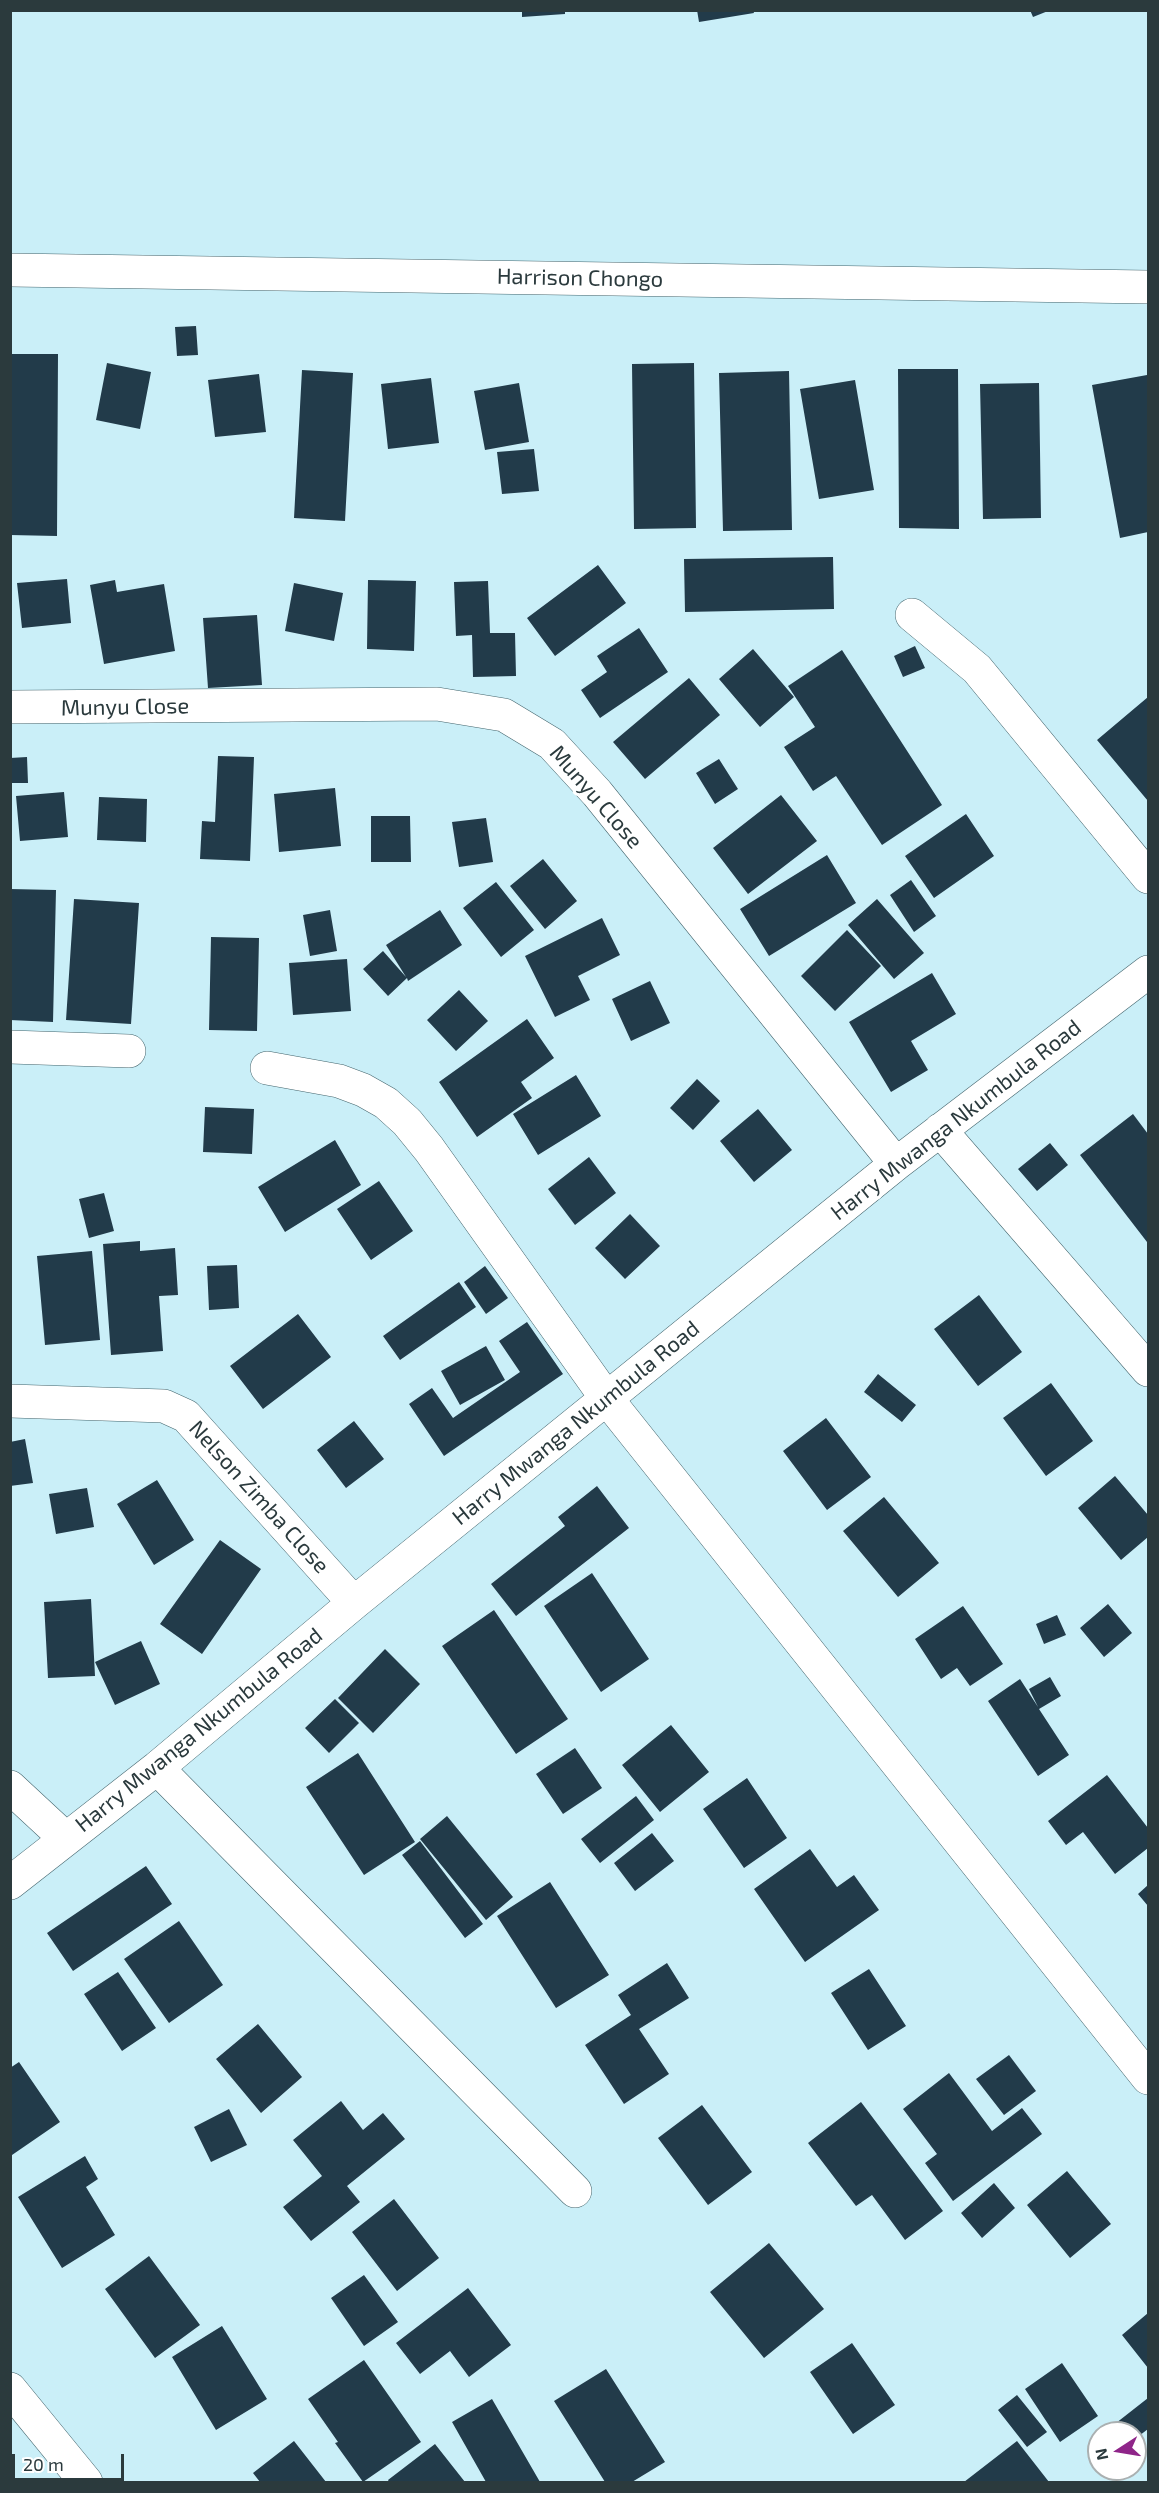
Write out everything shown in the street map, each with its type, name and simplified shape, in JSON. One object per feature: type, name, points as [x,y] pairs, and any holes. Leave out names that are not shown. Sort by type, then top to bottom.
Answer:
[{"type":"street","name":"Harrison Chongo","points":[[10,270],[1149,287]]},
{"type":"street","points":[[912,615],[977,669],[1149,877]]},
{"type":"street","name":"Munyu Close","points":[[10,707],[437,704],[504,715],[552,744],[597,793],[896,1164]]},
{"type":"street","name":"Harry Mwanga Nkumbula Road","points":[[10,1883],[157,1768],[354,1603],[896,1164],[1149,972]]},
{"type":"street","points":[[10,1047],[129,1051]]},
{"type":"street","points":[[267,1068],[339,1082],[363,1090],[386,1103],[407,1122],[435,1157],[607,1399],[1149,2078]]},
{"type":"street","points":[[940,1130],[1149,1370]]},
{"type":"street","name":"Nelson Zimba Close","points":[[10,1401],[164,1406],[186,1416],[354,1603]]},
{"type":"street","points":[[157,1768],[575,2190]]},
{"type":"street","points":[[10,1787],[66,1839]]},
{"type":"street","points":[[10,2389],[86,2482]]},
{"type":"building","points":[[522,10],[565,10],[565,14],[522,17]]},
{"type":"building","points":[[697,10],[753,10],[754,13],[699,22]]},
{"type":"building","points":[[1030,10],[1048,10],[1048,11],[1033,17]]},
{"type":"building","points":[[196,326],[198,355],[177,356],[175,327]]},
{"type":"building","points":[[10,354],[58,354],[57,536],[10,535]]},
{"type":"building","points":[[107,363],[151,372],[140,429],[96,420]]},
{"type":"building","points":[[694,363],[696,528],[634,529],[632,364]]},
{"type":"building","points":[[898,369],[958,369],[959,529],[899,528]]},
{"type":"building","points":[[302,370],[353,373],[345,521],[294,518]]},
{"type":"building","points":[[789,371],[792,530],[723,531],[719,373]]},
{"type":"building","points":[[259,374],[266,432],[215,437],[208,380]]},
{"type":"building","points":[[1147,375],[1148,532],[1120,538],[1092,385]]},
{"type":"building","points":[[431,378],[439,443],[388,449],[381,384]]},
{"type":"building","points":[[855,380],[874,490],[819,499],[800,389]]},
{"type":"building","points":[[519,383],[529,442],[485,450],[474,391]]},
{"type":"building","points":[[1039,383],[1041,518],[983,519],[980,384]]},
{"type":"building","points":[[534,449],[539,491],[502,494],[497,452]]},
{"type":"building","points":[[833,557],[834,609],[685,612],[684,559]]},
{"type":"building","points":[[598,565],[626,603],[555,656],[527,618]]},
{"type":"building","points":[[67,579],[71,623],[22,628],[17,583]]},
{"type":"building","points":[[115,580],[117,592],[164,584],[175,651],[104,664],[90,585]]},
{"type":"building","points":[[368,580],[416,581],[414,651],[367,649]]},
{"type":"building","points":[[488,581],[490,633],[515,633],[516,676],[473,677],[472,635],[456,636],[454,582]]},
{"type":"building","points":[[294,583],[343,593],[334,641],[285,631]]},
{"type":"building","points":[[257,615],[262,685],[208,688],[203,618]]},
{"type":"building","points":[[639,628],[668,672],[600,718],[581,690],[607,672],[597,656]]},
{"type":"building","points":[[915,646],[925,668],[903,677],[894,656]]},
{"type":"building","points":[[753,649],[794,697],[760,727],[719,679]]},
{"type":"building","points":[[842,650],[942,805],[882,845],[836,776],[813,791],[784,747],[815,727],[788,686]]},
{"type":"building","points":[[689,678],[720,715],[645,779],[613,742]]},
{"type":"building","points":[[1148,697],[1148,801],[1097,740]]},
{"type":"building","points":[[218,756],[254,757],[250,861],[200,859],[202,821],[215,822]]},
{"type":"building","points":[[27,757],[28,783],[10,783],[10,758]]},
{"type":"building","points":[[719,759],[738,789],[715,804],[696,773]]},
{"type":"building","points":[[335,788],[341,846],[279,852],[274,794]]},
{"type":"building","points":[[64,792],[68,837],[20,841],[16,796]]},
{"type":"building","points":[[781,795],[817,841],[748,894],[713,848]]},
{"type":"building","points":[[99,797],[147,799],[146,842],[97,840]]},
{"type":"building","points":[[966,814],[994,856],[934,898],[905,856]]},
{"type":"building","points":[[371,816],[410,816],[411,862],[371,862]]},
{"type":"building","points":[[486,818],[493,862],[459,867],[452,822]]},
{"type":"building","points":[[827,855],[856,903],[769,956],[740,909]]},
{"type":"building","points":[[543,859],[577,901],[545,929],[510,886]]},
{"type":"building","points":[[911,880],[936,916],[914,932],[890,895]]},
{"type":"building","points":[[496,882],[534,930],[501,957],[463,908]]},
{"type":"building","points":[[10,889],[56,890],[53,1022],[10,1020]]},
{"type":"building","points":[[74,899],[139,903],[131,1024],[66,1020]]},
{"type":"building","points":[[877,899],[924,953],[894,979],[848,925]]},
{"type":"building","points":[[330,910],[337,951],[310,956],[303,915]]},
{"type":"building","points":[[440,910],[462,945],[408,981],[407,978],[388,996],[363,969],[383,951],[406,977],[386,945]]},
{"type":"building","points":[[602,918],[620,955],[578,976],[590,1000],[555,1017],[525,956]]},
{"type":"building","points":[[847,930],[881,966],[835,1011],[801,976]]},
{"type":"building","points":[[211,937],[259,938],[257,1031],[209,1030]]},
{"type":"building","points":[[347,959],[351,1011],[293,1015],[289,963]]},
{"type":"building","points":[[932,973],[956,1014],[911,1041],[928,1070],[891,1092],[849,1022]]},
{"type":"building","points":[[650,981],[670,1023],[631,1041],[612,999]]},
{"type":"building","points":[[459,990],[488,1021],[456,1051],[427,1020]]},
{"type":"building","points":[[527,1019],[554,1058],[521,1082],[532,1098],[477,1137],[439,1082]]},
{"type":"building","points":[[576,1075],[601,1116],[538,1155],[513,1114]]},
{"type":"building","points":[[697,1079],[720,1101],[693,1130],[670,1108]]},
{"type":"building","points":[[205,1107],[254,1109],[252,1154],[203,1152]]},
{"type":"building","points":[[758,1109],[792,1150],[754,1182],[720,1141]]},
{"type":"building","points":[[1133,1114],[1148,1134],[1147,1242],[1080,1155]]},
{"type":"building","points":[[335,1140],[361,1185],[285,1232],[258,1187]]},
{"type":"building","points":[[1050,1143],[1068,1165],[1037,1191],[1018,1169]]},
{"type":"building","points":[[589,1157],[616,1193],[575,1225],[548,1189]]},
{"type":"building","points":[[379,1181],[413,1231],[371,1260],[337,1209]]},
{"type":"building","points":[[104,1193],[114,1231],[89,1238],[79,1199]]},
{"type":"building","points":[[630,1214],[660,1246],[625,1279],[595,1248]]},
{"type":"building","points":[[140,1241],[140,1251],[175,1248],[178,1295],[159,1296],[163,1351],[111,1355],[103,1244]]},
{"type":"building","points":[[92,1251],[100,1340],[45,1345],[37,1256]]},
{"type":"building","points":[[237,1265],[239,1308],[209,1310],[207,1266]]},
{"type":"building","points":[[485,1266],[508,1298],[486,1314],[464,1282]]},
{"type":"building","points":[[459,1282],[476,1307],[400,1360],[383,1336]]},
{"type":"building","points":[[979,1295],[1022,1352],[978,1386],[934,1329]]},
{"type":"building","points":[[298,1314],[331,1357],[263,1409],[230,1366]]},
{"type":"building","points":[[527,1322],[563,1374],[444,1456],[409,1404],[432,1388],[453,1418],[520,1372],[499,1341]]},
{"type":"building","points":[[486,1346],[505,1380],[460,1405],[441,1371]]},
{"type":"building","points":[[878,1374],[916,1405],[902,1422],[864,1392]]},
{"type":"building","points":[[1051,1383],[1093,1441],[1046,1476],[1003,1418]]},
{"type":"building","points":[[826,1418],[871,1477],[827,1510],[783,1451]]},
{"type":"building","points":[[354,1421],[384,1459],[346,1488],[317,1450]]},
{"type":"building","points":[[25,1439],[33,1483],[10,1486],[10,1442]]},
{"type":"building","points":[[1115,1476],[1148,1515],[1148,1537],[1121,1560],[1078,1508]]},
{"type":"building","points":[[157,1480],[194,1540],[154,1565],[117,1504]]},
{"type":"building","points":[[597,1486],[629,1528],[516,1616],[491,1584],[565,1526],[558,1517]]},
{"type":"building","points":[[87,1488],[94,1527],[56,1534],[49,1494]]},
{"type":"building","points":[[884,1497],[939,1563],[898,1597],[843,1531]]},
{"type":"building","points":[[220,1540],[261,1569],[202,1654],[160,1624]]},
{"type":"building","points":[[592,1573],[649,1659],[601,1692],[544,1606]]},
{"type":"building","points":[[91,1599],[95,1676],[48,1678],[44,1602]]},
{"type":"building","points":[[1108,1604],[1132,1633],[1104,1657],[1080,1628]]},
{"type":"building","points":[[963,1606],[1003,1664],[970,1686],[957,1668],[941,1679],[915,1639]]},
{"type":"building","points":[[494,1610],[568,1719],[516,1754],[442,1646]]},
{"type":"building","points":[[1057,1615],[1066,1635],[1044,1644],[1036,1624]]},
{"type":"building","points":[[141,1641],[160,1684],[115,1705],[95,1662]]},
{"type":"building","points":[[385,1649],[420,1684],[373,1733],[338,1698]]},
{"type":"building","points":[[1050,1677],[1061,1696],[1039,1709],[1069,1755],[1038,1776],[988,1701],[1020,1679],[1038,1707],[1029,1689]]},
{"type":"building","points":[[335,1699],[359,1723],[329,1753],[305,1728]]},
{"type":"building","points":[[671,1725],[709,1772],[660,1812],[622,1765]]},
{"type":"building","points":[[575,1748],[602,1788],[563,1814],[536,1774]]},
{"type":"building","points":[[358,1753],[415,1842],[364,1875],[306,1787]]},
{"type":"building","points":[[1107,1775],[1148,1828],[1148,1848],[1115,1874],[1083,1832],[1066,1845],[1048,1821]]},
{"type":"building","points":[[747,1778],[787,1838],[744,1868],[703,1809]]},
{"type":"building","points":[[636,1796],[654,1820],[600,1863],[581,1839]]},
{"type":"building","points":[[447,1816],[513,1897],[486,1920],[420,1839]]},
{"type":"building","points":[[652,1833],[674,1861],[635,1891],[614,1863]]},
{"type":"building","points":[[420,1841],[483,1924],[465,1938],[402,1855]]},
{"type":"building","points":[[810,1849],[837,1887],[854,1875],[879,1910],[805,1962],[754,1889]]},
{"type":"building","points":[[146,1866],[172,1904],[73,1971],[47,1933]]},
{"type":"building","points":[[550,1882],[609,1975],[556,2008],[497,1916]]},
{"type":"building","points":[[1148,1885],[1148,1906],[1138,1894]]},
{"type":"building","points":[[179,1921],[223,1985],[169,2023],[124,1959]]},
{"type":"building","points":[[667,1963],[689,1998],[639,2029],[669,2074],[624,2104],[585,2045],[631,2015],[618,1995]]},
{"type":"building","points":[[869,1969],[906,2026],[868,2050],[831,1993]]},
{"type":"building","points":[[118,1972],[156,2028],[122,2051],[84,1994]]},
{"type":"building","points":[[258,2024],[302,2077],[261,2113],[216,2059]]},
{"type":"building","points":[[1009,2055],[1036,2091],[1004,2115],[976,2079]]},
{"type":"building","points":[[19,2062],[60,2122],[12,2155],[10,2068]]},
{"type":"building","points":[[949,2073],[992,2131],[1022,2108],[1042,2134],[953,2201],[925,2163],[937,2154],[903,2109]]},
{"type":"building","points":[[341,2101],[363,2130],[383,2113],[405,2139],[347,2186],[360,2202],[311,2241],[283,2207],[322,2176],[293,2140]]},
{"type":"building","points":[[861,2102],[943,2211],[905,2240],[872,2195],[856,2206],[808,2143]]},
{"type":"building","points":[[702,2105],[752,2172],[708,2205],[658,2138]]},
{"type":"building","points":[[229,2109],[247,2145],[211,2162],[194,2127]]},
{"type":"building","points":[[85,2156],[98,2179],[86,2187],[115,2235],[62,2268],[18,2197]]},
{"type":"building","points":[[1067,2171],[1111,2224],[1070,2258],[1027,2205]]},
{"type":"building","points":[[994,2183],[1015,2208],[982,2238],[961,2213]]},
{"type":"building","points":[[394,2199],[439,2258],[397,2291],[352,2232]]},
{"type":"building","points":[[769,2243],[824,2309],[764,2358],[710,2292]]},
{"type":"building","points":[[149,2256],[200,2325],[155,2358],[105,2289]]},
{"type":"building","points":[[364,2275],[398,2322],[364,2346],[331,2298]]},
{"type":"building","points":[[468,2288],[511,2345],[469,2377],[450,2351],[420,2374],[396,2343]]},
{"type":"building","points":[[1148,2313],[1148,2368],[1122,2335]]},
{"type":"building","points":[[222,2326],[267,2399],[216,2430],[172,2357]]},
{"type":"building","points":[[852,2343],[895,2405],[853,2434],[810,2372]]},
{"type":"building","points":[[364,2360],[421,2442],[363,2482],[308,2399]]},
{"type":"building","points":[[1062,2363],[1098,2416],[1087,2421],[1087,2424],[1060,2442],[1025,2389]]},
{"type":"building","points":[[606,2369],[665,2462],[632,2482],[605,2482],[554,2401]]},
{"type":"building","points":[[1017,2395],[1047,2432],[1027,2447],[998,2410]]},
{"type":"building","points":[[1148,2398],[1148,2429],[1147,2421],[1119,2421]]},
{"type":"building","points":[[492,2399],[540,2482],[486,2482],[452,2422]]},
{"type":"building","points":[[294,2441],[326,2482],[260,2482],[253,2473]]},
{"type":"building","points":[[1017,2441],[1049,2482],[964,2482]]},
{"type":"building","points":[[435,2444],[465,2482],[389,2482],[388,2480]]}]
